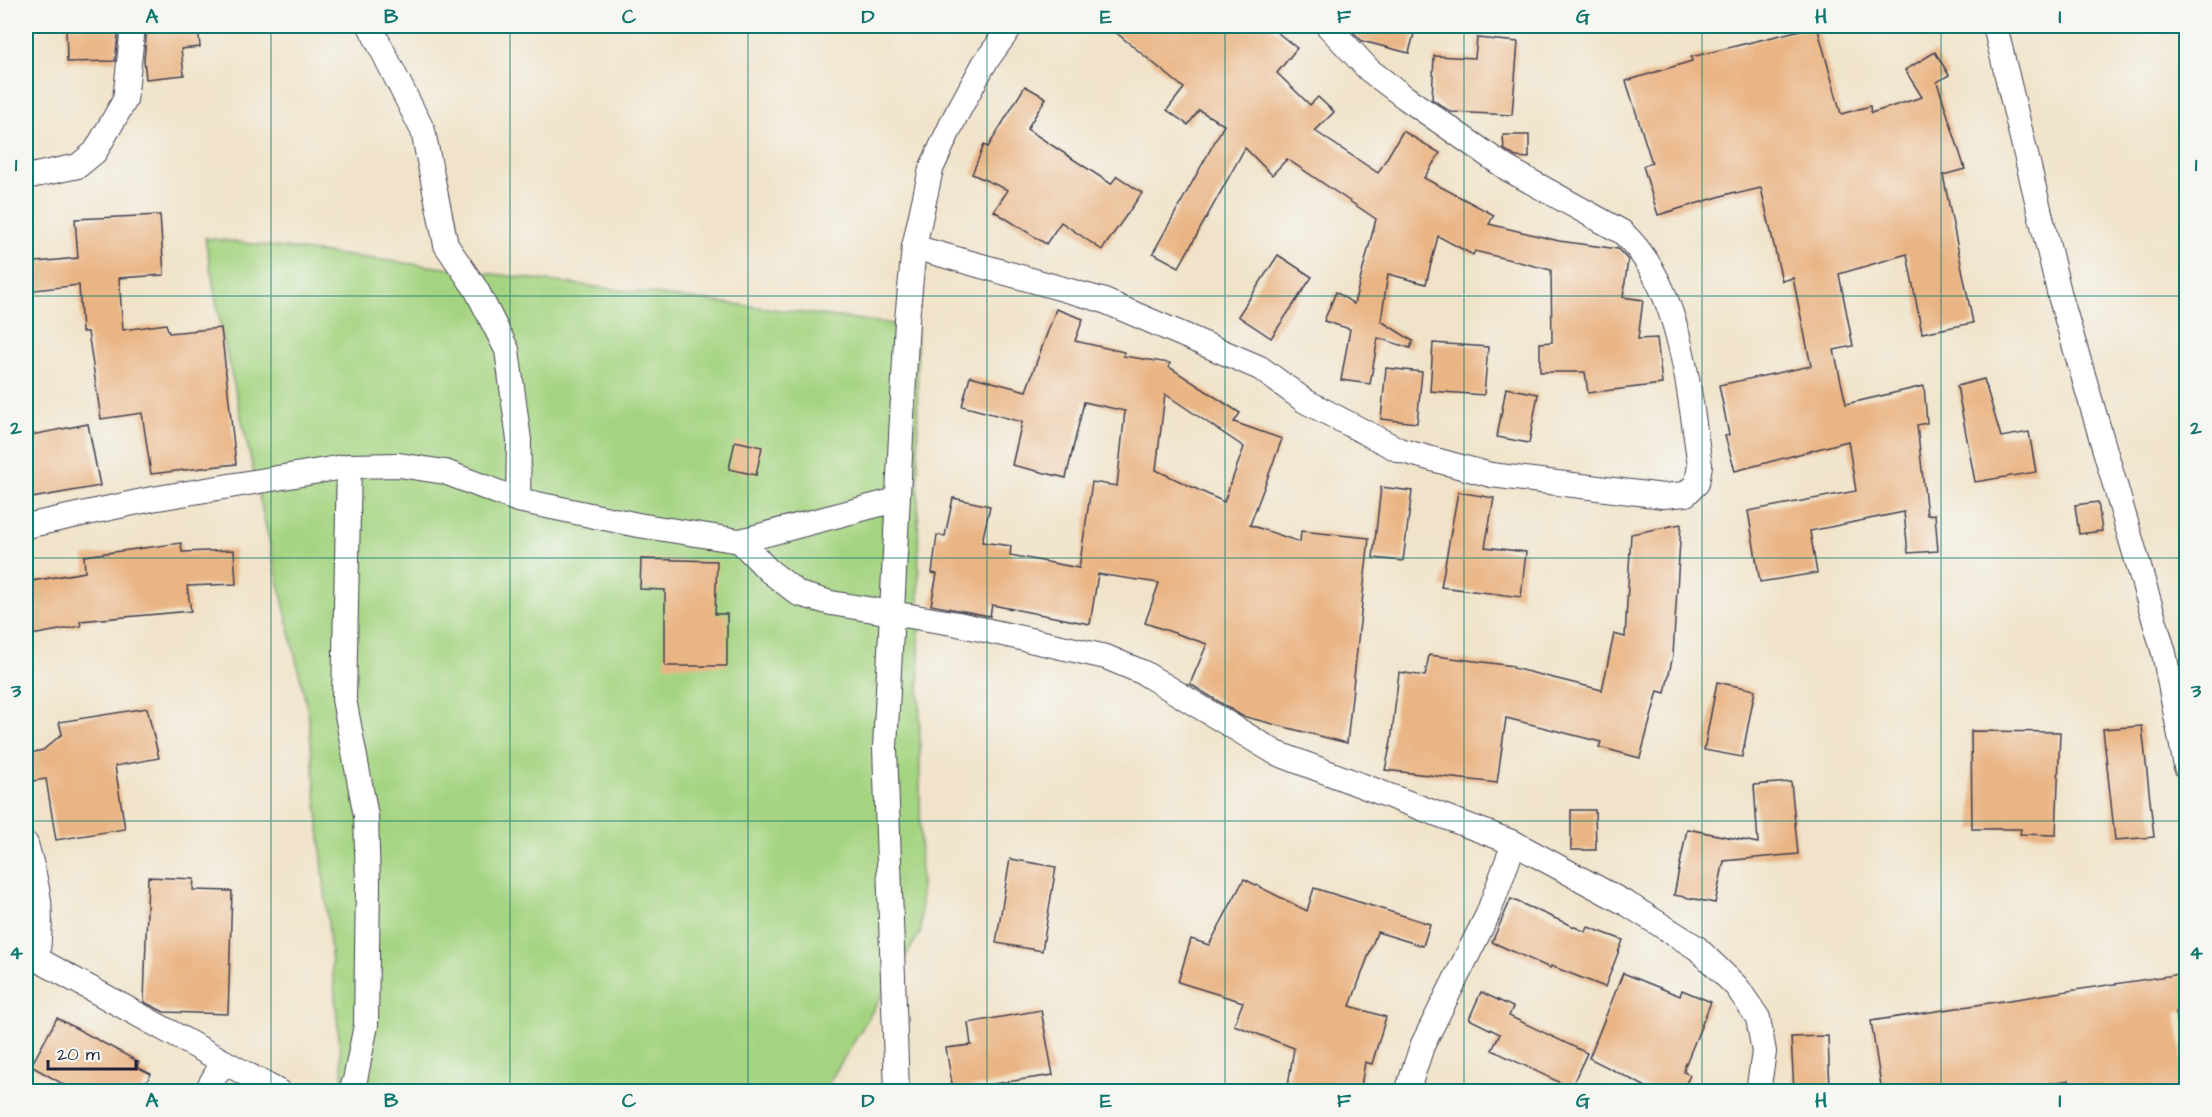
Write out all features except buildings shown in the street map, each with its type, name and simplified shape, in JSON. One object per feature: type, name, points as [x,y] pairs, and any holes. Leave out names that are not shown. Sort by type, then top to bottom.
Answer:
[{"type":"street","points":[[26,177],[78,166],[95,152],[125,100],[133,26]]},
{"type":"street","points":[[370,26],[423,131],[446,245],[476,289],[507,350],[519,440],[518,500]]},
{"type":"street","points":[[897,1092],[885,748],[896,500],[914,247],[932,169],[965,99],[1011,26]]},
{"type":"street","points":[[914,247],[1102,300],[1260,368],[1305,401],[1399,450],[1491,474],[1663,496],[1686,494],[1697,483],[1700,465],[1683,352],[1660,286],[1638,247],[1622,232],[1508,169],[1406,98],[1369,70],[1328,26]]},
{"type":"street","points":[[1995,26],[2060,296],[2164,653],[2187,767]]},
{"type":"street","points":[[26,526],[152,499],[350,466],[399,465],[445,472],[518,500],[638,525],[740,541],[896,500]]},
{"type":"street","points":[[350,466],[344,699],[366,816],[368,883],[366,1025],[355,1080],[350,1092]]},
{"type":"street","points":[[740,541],[768,570],[799,594],[890,614],[958,624],[1106,657],[1144,673],[1276,753],[1514,843],[1629,905],[1697,948],[1737,987],[1758,1018],[1764,1052],[1758,1092]]},
{"type":"street","points":[[1407,1092],[1422,1046],[1488,914],[1514,843]]},
{"type":"street","points":[[26,844],[39,890],[42,918],[31,956],[279,1092]]},
{"type":"street","points":[[206,1092],[223,1062]]},
{"type":"green space","points":[[205,238],[917,327],[921,931],[824,1091],[344,1091],[308,712],[221,328]]}]
